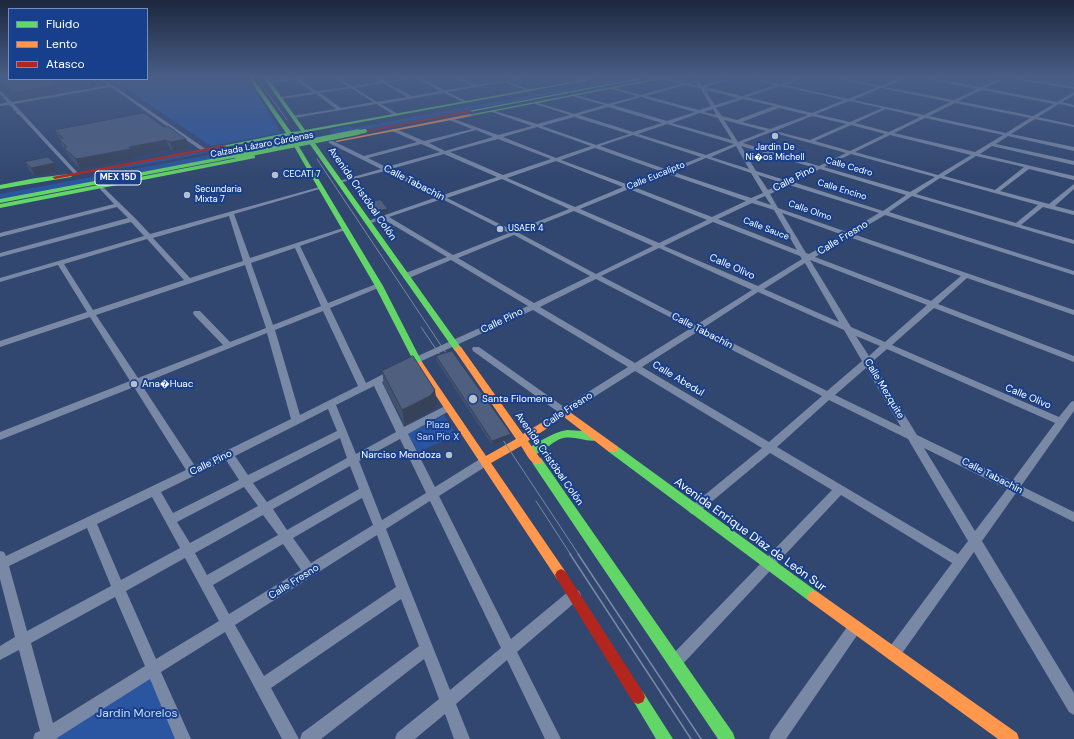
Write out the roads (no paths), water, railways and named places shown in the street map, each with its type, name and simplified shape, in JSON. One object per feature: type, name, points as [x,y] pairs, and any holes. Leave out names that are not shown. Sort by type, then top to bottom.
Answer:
[{"type":"main road","points":[[275,111],[291,134],[345,229],[380,286],[417,360],[574,595],[665,739]]},
{"type":"main road","name":"Avenida Cristóbal Colón","points":[[290,111],[531,452],[727,739]]},
{"type":"main road","name":"Calzada Lázaro Cárdenas","points":[[0,187],[291,134],[303,129],[336,126],[415,111]]},
{"type":"main road","points":[[423,114],[433,111]]},
{"type":"main road","name":"Calzada Lázaro Cárdenas","points":[[362,129],[439,111]]},
{"type":"main road","name":"Calzada Lázaro Cárdenas","points":[[0,201],[264,155],[300,151],[316,148],[332,142],[480,111]]},
{"type":"main road","points":[[454,117],[488,111]]},
{"type":"main road","name":"Calzada Lázaro Cárdenas","points":[[0,193],[137,167],[235,152],[362,129],[454,117]]},
{"type":"main road","points":[[285,126],[303,129]]},
{"type":"main road","points":[[336,126],[321,131],[319,134],[326,139],[354,138]]},
{"type":"main road","points":[[259,140],[278,139],[285,147],[264,155]]},
{"type":"main road","name":"Calzada Lázaro Cárdenas","points":[[97,185],[235,152]]},
{"type":"main road","points":[[23,183],[137,167]]},
{"type":"main road","points":[[0,206],[97,185]]},
{"type":"main road","name":"Calle Fresno","points":[[484,462],[522,440],[564,412]]},
{"type":"main road","name":"Avenida Enrique Díaz de León Sur","points":[[564,412],[694,510],[1011,739]]},
{"type":"main road","points":[[531,452],[557,435],[567,431],[583,434],[603,441]]},
{"type":"street","points":[[20,111],[76,173]]},
{"type":"street","points":[[149,111],[204,150]]},
{"type":"street","points":[[294,117],[326,111]]},
{"type":"street","points":[[390,111],[396,115]]},
{"type":"street","name":"Calle Olmo","points":[[508,111],[536,126],[1074,313]]},
{"type":"street","name":"Calle Encino","points":[[563,111],[1074,273]]},
{"type":"street","points":[[341,182],[587,111]]},
{"type":"street","name":"Calle Cedro","points":[[627,111],[1074,242]]},
{"type":"street","name":"Calle Mezquite","points":[[716,111],[807,257],[912,437],[1074,706]]},
{"type":"street","points":[[737,122],[765,111]]},
{"type":"street","points":[[801,111],[1074,178]]},
{"type":"street","name":"Calle Eucalipto","points":[[406,276],[818,111]]},
{"type":"street","points":[[809,142],[878,111]]},
{"type":"street","points":[[902,111],[1074,149]]},
{"type":"street","name":"Calle Pino","points":[[1,562],[90,522],[228,455],[417,360],[535,306],[932,111]]},
{"type":"street","points":[[1004,111],[1074,126]]},
{"type":"street","name":"Calle Fresno","points":[[564,412],[758,290],[807,257],[884,213],[911,194],[1045,111]]},
{"type":"street","points":[[368,222],[699,112],[1074,212]]},
{"type":"street","name":"Calle Sauce","points":[[454,117],[476,129],[1074,358]]},
{"type":"street","points":[[364,158],[476,129]]},
{"type":"street","name":"Calle Olivo","points":[[394,130],[1061,422]]},
{"type":"street","name":"Calle Tabachín","points":[[332,142],[514,233],[828,395],[1074,518]]},
{"type":"street","points":[[991,144],[1074,163]]},
{"type":"street","points":[[996,192],[1028,167]]},
{"type":"street","points":[[97,185],[133,219],[189,282]]},
{"type":"street","points":[[1051,206],[1074,186]]},
{"type":"street","points":[[0,280],[321,187]]},
{"type":"street","points":[[1017,225],[1043,204]]},
{"type":"street","points":[[0,235],[118,205]]},
{"type":"street","points":[[231,213],[270,330],[296,420]]},
{"type":"street","name":"Calle Abedul","points":[[384,217],[636,366],[960,561]]},
{"type":"street","points":[[0,255],[133,219]]},
{"type":"street","points":[[0,344],[345,229]]},
{"type":"street","points":[[297,246],[363,387]]},
{"type":"street","points":[[60,263],[192,472]]},
{"type":"street","points":[[694,510],[770,447],[966,275]]},
{"type":"street","points":[[0,436],[380,286]]},
{"type":"street","points":[[197,312],[229,346]]},
{"type":"street","name":"Avenida Enrique Díaz de León Sur","points":[[476,349],[564,412]]},
{"type":"street","points":[[376,380],[553,739]]},
{"type":"street","points":[[330,403],[366,490],[462,739]]},
{"type":"street","points":[[893,654],[960,561],[976,542],[1074,404]]},
{"type":"street","points":[[0,653],[448,408]]},
{"type":"street","points":[[170,520],[343,432]]},
{"type":"street","points":[[228,455],[310,572]]},
{"type":"street","name":"Calle Fresno","points":[[47,737],[484,462]]},
{"type":"street","points":[[674,663],[840,489]]},
{"type":"street","points":[[154,490],[291,739]]},
{"type":"street","points":[[205,583],[366,490]]},
{"type":"street","points":[[90,522],[183,739]]},
{"type":"street","points":[[1,562],[23,640],[47,737]]},
{"type":"street","points":[[262,686],[404,589]]},
{"type":"street","points":[[403,739],[574,595]]},
{"type":"street","points":[[777,739],[855,627]]},
{"type":"street","points":[[308,739],[427,648]]},
{"type":"tram line","points":[[281,111],[287,120]]},
{"type":"tram line","points":[[317,159],[452,362]]},
{"type":"tram line","points":[[421,327],[446,364]]},
{"type":"tram line","points":[[497,431],[579,555]]},
{"type":"tram line","points":[[536,501],[571,555]]},
{"type":"tram line","points":[[570,554],[691,739]]},
{"type":"tram line","points":[[578,554],[701,739]]},
{"type":"railway","points":[[16,111],[19,115]]},
{"type":"place","name":"Jardin De Ni�os Michell","points":[[775,136]]},
{"type":"place","name":"CECATI 7","points":[[275,175]]},
{"type":"place","name":"Secundaria Mixta 7","points":[[187,195]]},
{"type":"place","name":"USAER 4","points":[[500,229]]},
{"type":"place","name":"Ana�Huac","points":[[134,384]]},
{"type":"place","name":"Santa Filomena","points":[[473,399]]},
{"type":"place","name":"Narciso Mendoza","points":[[449,455]]},
{"type":"park label","name":"Plaza San Pio X","points":[[438,430]]},
{"type":"park label","name":"Jardin Morelos","points":[[137,714]]}]
